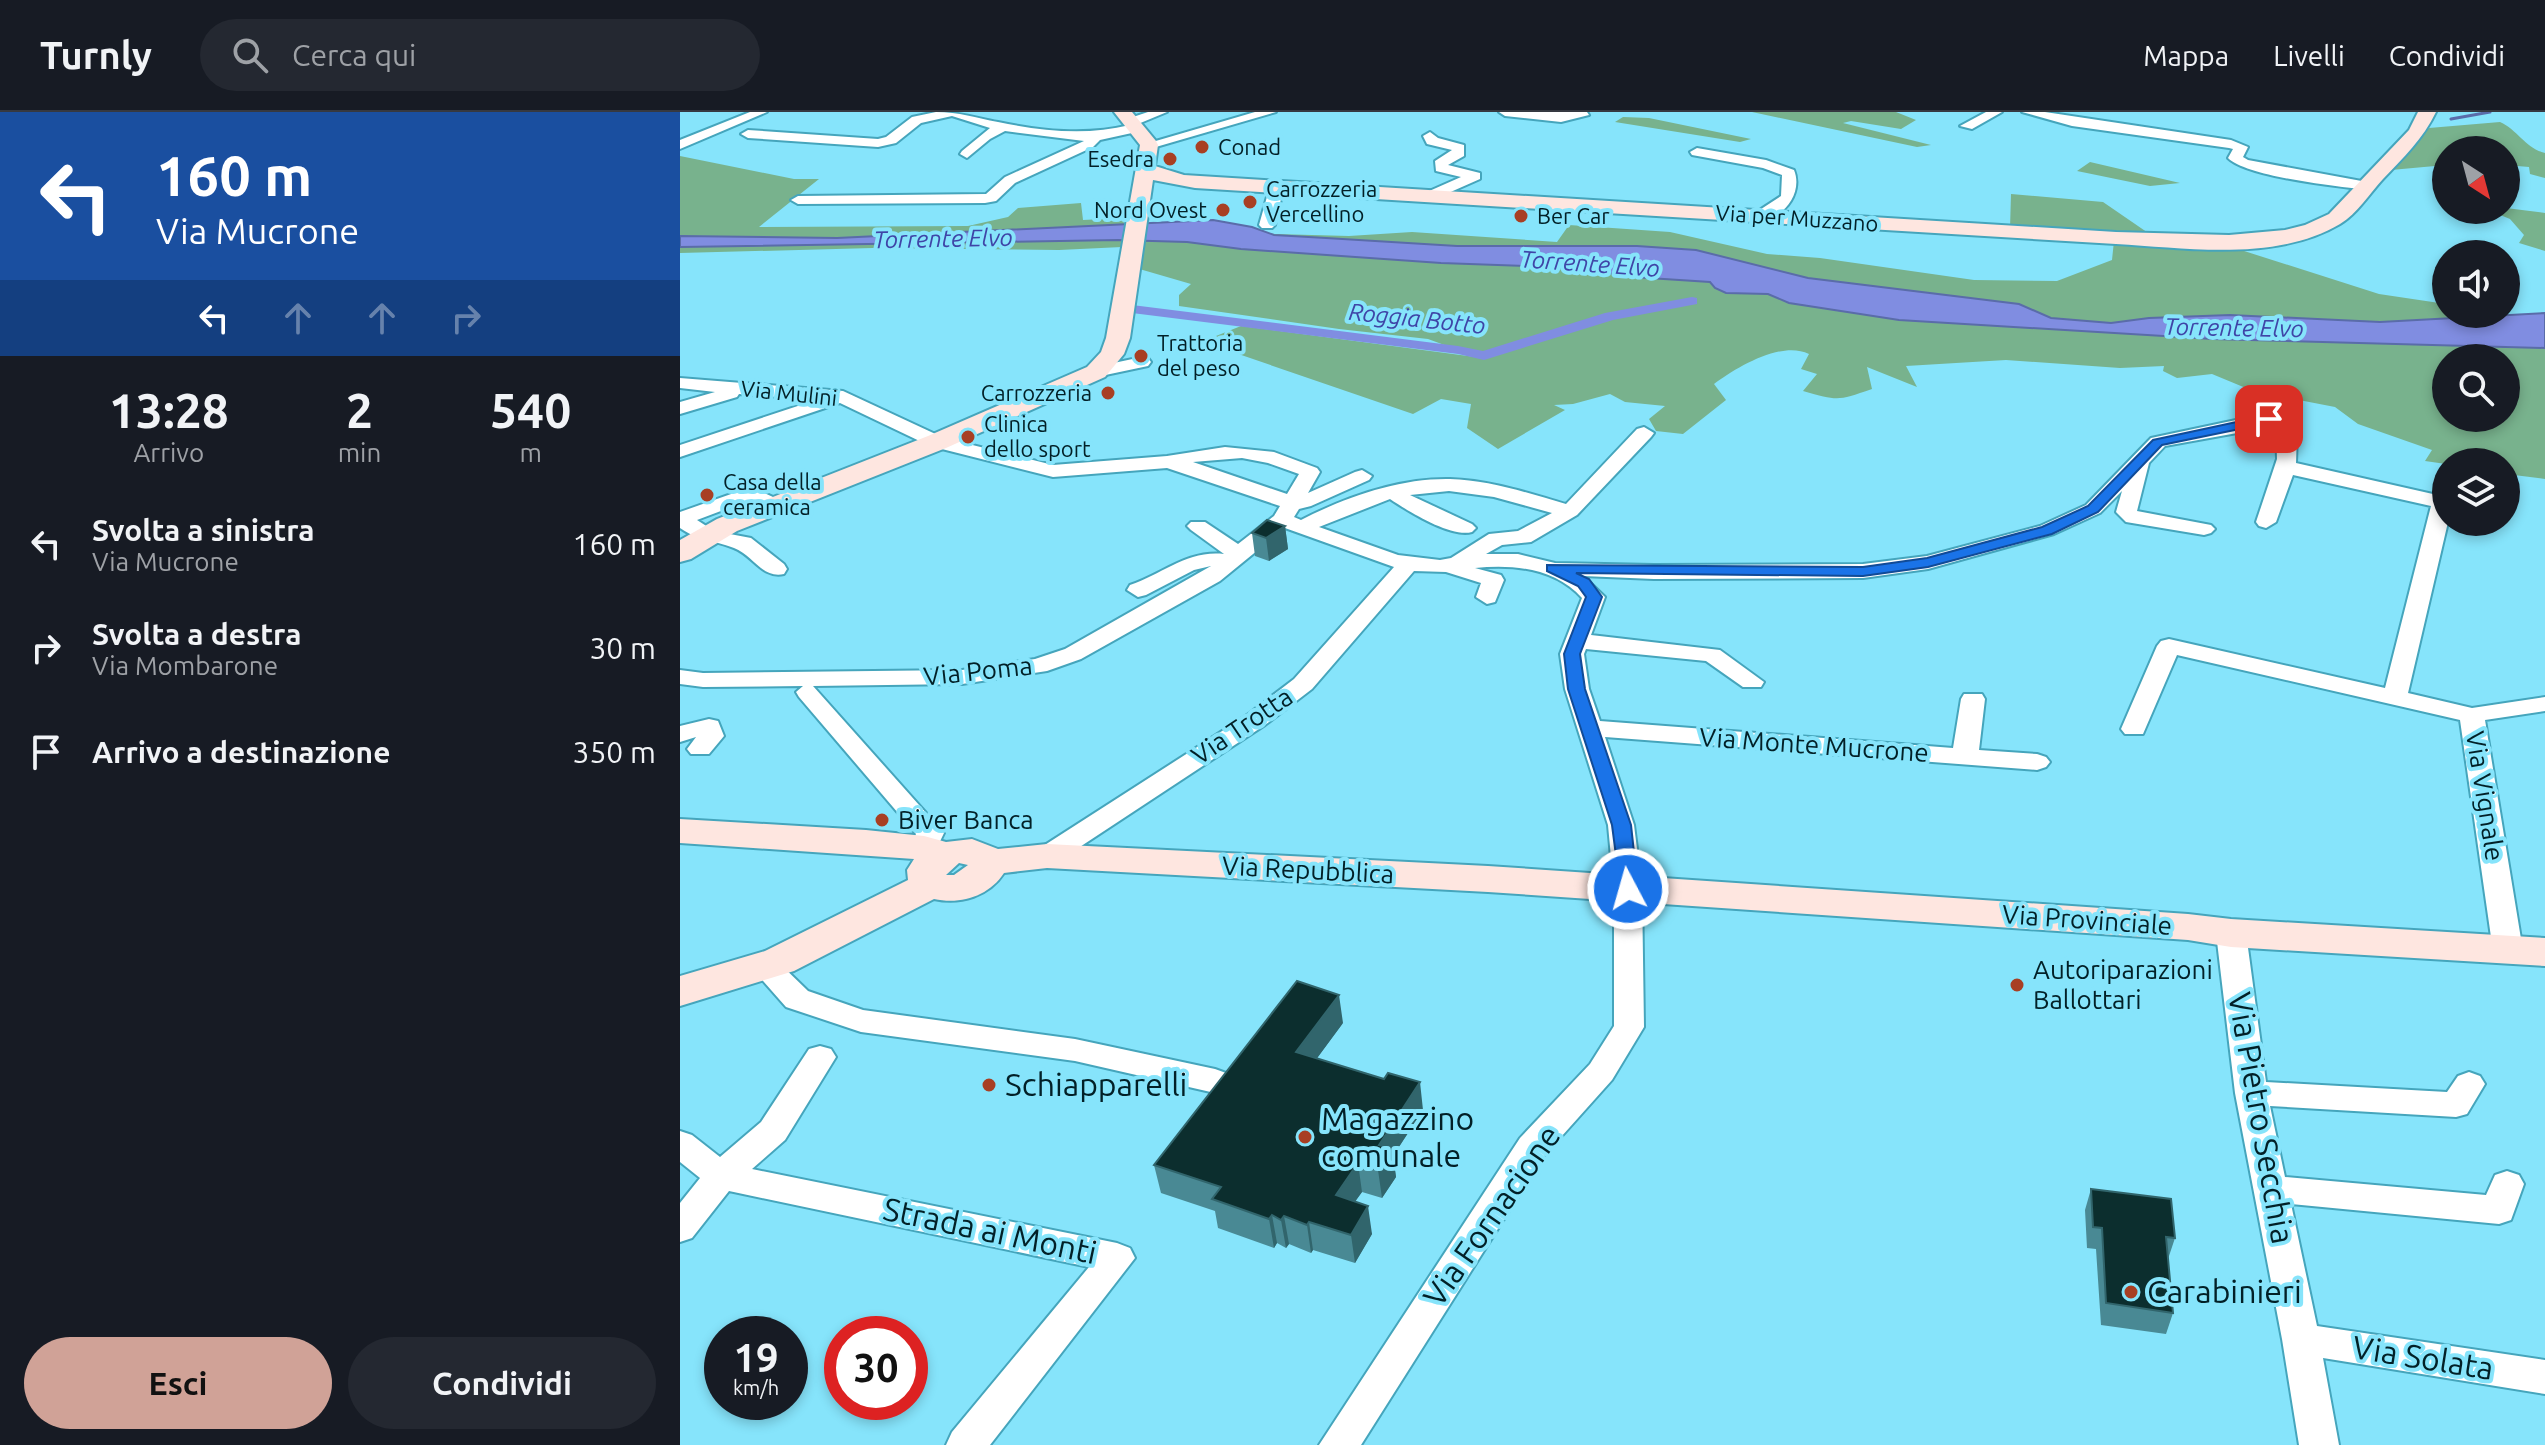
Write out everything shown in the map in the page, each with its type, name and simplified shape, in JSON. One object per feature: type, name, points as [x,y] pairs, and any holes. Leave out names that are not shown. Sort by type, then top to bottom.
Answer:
[{"type":"street","points":[[680,145],[761,112]]},
{"type":"street","points":[[748,134],[878,143],[891,140],[917,120],[954,112],[966,119],[1003,127],[1096,137]]},
{"type":"street","points":[[798,200],[991,198],[1010,180],[1130,121],[1161,112]]},
{"type":"street","points":[[1149,145],[1270,112]]},
{"type":"street","points":[[1505,112],[1561,118],[1583,115]]},
{"type":"street","points":[[1967,126],[1996,112]]},
{"type":"street","points":[[2028,112],[2072,122],[2231,144],[2241,147],[2235,158],[2243,163],[2361,193]]},
{"type":"street","name":"Via per Muzzano","points":[[1140,192],[1180,183],[1277,186],[2116,238],[2240,240],[2279,237],[2324,225],[2361,193],[2417,132],[2427,112]]},
{"type":"street","points":[[1096,372],[1112,354],[1118,338],[1149,145],[1130,121]]},
{"type":"street","points":[[967,154],[985,136],[1003,127]]},
{"type":"street","points":[[1430,136],[1432,141],[1459,148],[1459,153],[1440,164],[1441,168],[1475,176],[1432,195]]},
{"type":"street","points":[[1697,152],[1766,164],[1789,173],[1792,188],[1784,203],[1760,216]]},
{"type":"street","name":"Via per Muzzano","points":[[1140,192],[1157,176],[1180,183]]},
{"type":"street","points":[[1267,225],[1277,186]]},
{"type":"street","points":[[680,553],[707,536],[937,442],[1096,372],[1142,362]]},
{"type":"street","name":"Via Mulini","points":[[680,383],[843,397],[937,442],[1053,471],[1167,462]]},
{"type":"street","points":[[680,408],[749,388]]},
{"type":"street","points":[[681,460],[843,397]]},
{"type":"street","points":[[1448,567],[1490,560],[1552,568],[1654,572],[1863,571],[1928,562],[2047,530],[2093,509],[2158,442],[2269,419],[2284,421],[2285,467],[2266,522]]},
{"type":"street","points":[[1448,567],[1497,539],[1523,537],[1570,511],[1644,433]]},
{"type":"street","points":[[1167,462],[1234,450],[1284,460],[1310,472],[1292,517]]},
{"type":"street","points":[[1167,462],[1192,468],[1292,517],[1409,564],[1448,567],[1493,580],[1487,597]]},
{"type":"street","points":[[2141,462],[2126,512],[2133,518],[2204,529]]},
{"type":"street","points":[[2285,467],[2442,502],[2395,695]]},
{"type":"street","points":[[1292,517],[1304,502],[1362,476]]},
{"type":"street","points":[[1292,517],[1346,507],[1416,487],[1453,485],[1570,511]]},
{"type":"street","points":[[1394,493],[1419,509],[1465,528]]},
{"type":"street","name":"Via Poma","points":[[680,677],[703,680],[931,678],[1024,669],[1073,654],[1212,576],[1292,517]]},
{"type":"street","points":[[1198,526],[1234,558]]},
{"type":"street","points":[[707,536],[748,541],[776,569]]},
{"type":"street","points":[[1138,590],[1204,559],[1234,558]]},
{"type":"street","name":"Via Trotta","points":[[1047,856],[1256,720],[1303,684],[1409,564]]},
{"type":"street","name":"Via Fornacione","points":[[1339,1445],[1532,1147],[1601,1072],[1629,1027],[1628,889],[1621,825],[1576,682],[1572,654],[1594,597],[1583,583],[1552,568]]},
{"type":"street","points":[[1579,641],[1712,655],[1752,682]]},
{"type":"street","points":[[2134,729],[2169,646],[2378,695],[2395,695],[2472,715]]},
{"type":"street","points":[[808,692],[930,833],[933,863]]},
{"type":"street","points":[[1965,756],[1973,699]]},
{"type":"street","name":"Via Vignale","points":[[2526,951],[2472,715],[2545,704]]},
{"type":"street","name":"Via Monte Mucrone","points":[[1591,728],[2037,762]]},
{"type":"street","points":[[680,831],[933,863]]},
{"type":"street","name":"Via Repubblica","points":[[933,863],[948,889],[969,885],[984,874],[988,862],[1047,856],[1628,889]]},
{"type":"street","points":[[680,991],[765,966],[933,863]]},
{"type":"street","name":"Via Provinciale","points":[[1628,889],[2526,951]]},
{"type":"street","name":"Via Pietro Secchia","points":[[2231,933],[2251,1093],[2301,1339],[2319,1445]]},
{"type":"street","points":[[765,966],[797,999],[861,1021],[1075,1050],[1215,1081]]},
{"type":"street","points":[[680,1228],[721,1176],[773,1131],[820,1057]]},
{"type":"street","points":[[2251,1093],[2456,1105],[2469,1084]]},
{"type":"street","name":"Strada ai Monti","points":[[680,1144],[721,1176],[1117,1258],[966,1445]]},
{"type":"street","points":[[2271,1189],[2499,1210],[2507,1184]]},
{"type":"street","name":"Via Solata","points":[[2301,1339],[2545,1377]]},
{"type":"green space","points":[[1752,112],[1896,112],[1916,120],[1901,129],[1851,121],[1843,123],[1931,145],[1917,147]]},
{"type":"green space","points":[[1623,117],[1649,118],[1751,139],[1740,142],[1615,122]]},
{"type":"green space","points":[[2500,122],[2519,136],[2432,136],[2432,166],[2391,170],[2429,128]]},
{"type":"green space","points":[[2520,137],[2545,153],[2545,178],[2530,174],[2529,167],[2520,166]]},
{"type":"green space","points":[[680,156],[794,179],[819,179],[759,227],[968,226],[1008,217],[1018,208],[1081,203],[1083,220],[1123,218],[1124,224],[1150,223],[1275,234],[1349,236],[1412,232],[1557,242],[1569,225],[1670,232],[1767,254],[1820,258],[1974,280],[2057,281],[2112,260],[2114,241],[2219,243],[2379,294],[2432,302],[2432,328],[2503,328],[2545,348],[2545,479],[2520,476],[2520,448],[2432,450],[2358,424],[2335,407],[2253,391],[2212,374],[2177,378],[2163,371],[2164,366],[2120,368],[2006,360],[1906,366],[1917,387],[1867,367],[1872,389],[1844,398],[1831,398],[1803,391],[1817,374],[1801,369],[1809,354],[1798,351],[1772,353],[1759,358],[1714,384],[1726,400],[1683,434],[1656,431],[1649,419],[1665,406],[1625,402],[1610,394],[1573,404],[1554,405],[1565,410],[1498,449],[1467,428],[1471,404],[1441,399],[1413,414],[1215,346],[1206,340],[1241,326],[1483,358],[1560,333],[1486,354],[1458,350],[1428,339],[1179,306],[1179,295],[1191,284],[1136,268],[1143,246],[1059,250],[873,248],[680,253]]},
{"type":"green space","points":[[2090,162],[2180,183],[2150,186],[2077,171]]},
{"type":"green space","points":[[2011,194],[2103,202],[2154,237],[2010,229]]},
{"type":"green space","points":[[2520,210],[2545,213],[2545,251],[2520,243],[2524,235],[2514,224],[2520,224]]},
{"type":"green space","points":[[2432,450],[2432,462],[2425,461]]},
{"type":"water","name":"Torrente Elvo","points":[[1213,220],[1252,227],[1274,235],[1457,246],[1637,246],[1696,250],[1808,278],[2019,304],[2051,318],[2111,323],[2149,318],[2230,315],[2380,322],[2432,319],[2432,328],[2520,328],[2520,314],[2545,313],[2545,348],[2520,347],[2520,344],[2213,339],[1899,320],[1789,303],[1768,294],[1726,293],[1710,282],[1633,277],[1578,268],[1441,263],[1241,249],[1187,242],[1118,240],[680,247],[680,236],[837,238]]},
{"type":"building","points":[[1267,520],[1285,526],[1266,538],[1252,533]]},
{"type":"building","name":"Magazzino comunale","points":[[1297,981],[1339,995],[1296,1052],[1384,1079],[1388,1073],[1420,1082],[1379,1145],[1392,1148],[1378,1170],[1358,1163],[1336,1195],[1368,1206],[1351,1235],[1284,1216],[1281,1220],[1272,1215],[1269,1219],[1212,1199],[1221,1187],[1154,1165]]},
{"type":"building","name":"Carabinieri","points":[[2091,1189],[2171,1199],[2175,1238],[2166,1237],[2173,1313],[2106,1303],[2102,1228],[2093,1227]]},
{"type":"waterway","points":[[2451,119],[2490,112]]},
{"type":"waterway","name":"Roggia Botto","points":[[1132,309],[1458,350],[1484,356],[1610,316],[1692,301]]},
{"type":"place","name":"Conad","points":[[1202,147]]},
{"type":"place","name":"Esedra","points":[[1170,159]]},
{"type":"place","name":"Carrozzeria Vercellino","points":[[1250,202]]},
{"type":"place","name":"Nord Ovest","points":[[1223,210]]},
{"type":"place","name":"Ber Car","points":[[1521,216]]},
{"type":"place","name":"Trattoria del peso","points":[[1141,356]]},
{"type":"place","name":"Carrozzeria","points":[[1108,393]]},
{"type":"place","name":"Clinica dello sport","points":[[968,437]]},
{"type":"place","name":"Casa della ceramica","points":[[707,495]]},
{"type":"place","name":"Biver Banca","points":[[882,820]]},
{"type":"place","name":"Autoriparazioni Ballottari","points":[[2017,985]]},
{"type":"place","name":"Schiapparelli","points":[[989,1085]]},
{"type":"place","name":"Magazzino comunale","points":[[1305,1137]]},
{"type":"place","name":"Carabinieri","points":[[2131,1292]]},
{"type":"route","points":[[1628,889],[1621,825],[1577,689],[1572,654],[1594,597],[1583,583],[1552,568],[1654,572],[1863,571],[1928,562],[2047,530],[2093,509],[2158,442],[2269,419]]}]
